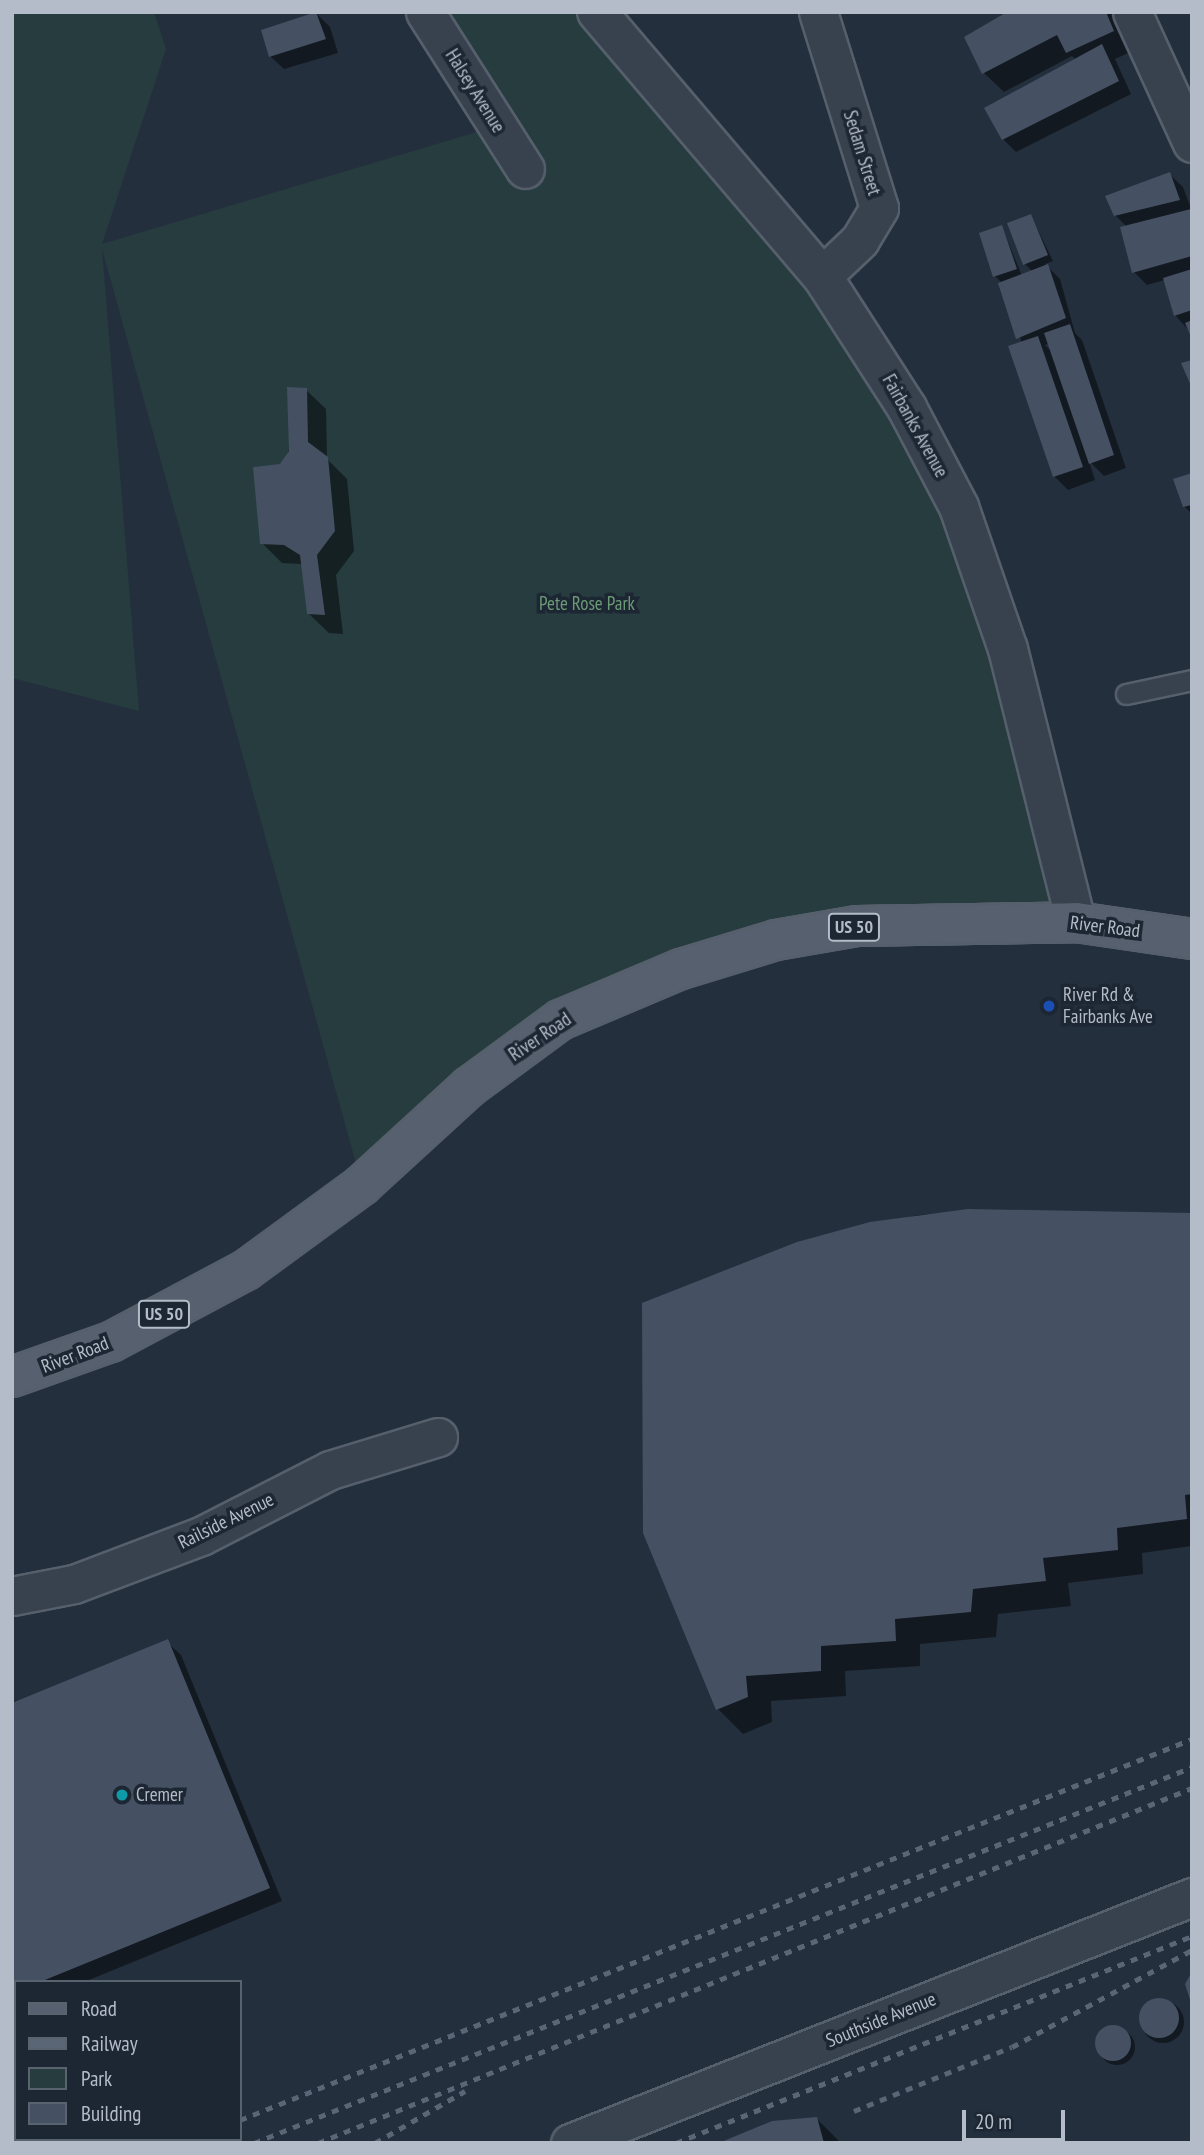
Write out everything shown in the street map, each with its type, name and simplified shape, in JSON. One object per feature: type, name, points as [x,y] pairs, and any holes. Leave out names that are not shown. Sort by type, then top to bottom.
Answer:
[{"type":"main road","name":"River Road","points":[[12,1377],[111,1342],[246,1270],[362,1185],[469,1087],[550,1027],[629,990],[776,940],[857,926],[1076,922],[1192,939]]},
{"type":"street","name":"Halsey Avenue","points":[[425,12],[525,169]]},
{"type":"street","name":"Fairbanks Avenue","points":[[597,12],[822,276],[907,408],[960,507],[1008,649],[1076,922]]},
{"type":"street","name":"Sedam Street","points":[[818,12],[879,208],[860,240],[822,276]]},
{"type":"street","points":[[1132,12],[1192,143]]},
{"type":"street","name":"Railside Avenue","points":[[12,1596],[74,1584],[201,1536],[330,1470],[438,1437]]},
{"type":"street","name":"Southside Avenue","points":[[570,2143],[1192,1897]]},
{"type":"lane","points":[[1126,694],[1192,681]]},
{"type":"green space","name":"Pete Rose Park","points":[[12,12],[154,12],[166,49],[102,244],[497,126],[425,12],[597,12],[822,276],[959,507],[1076,922],[977,921],[640,985],[362,1185],[102,249],[139,711],[12,678]]},
{"type":"building","points":[[316,12],[326,39],[269,57],[261,30]]},
{"type":"building","points":[[1007,12],[1106,12],[1114,31],[1066,53],[1057,35],[982,74],[964,37]]},
{"type":"building","points":[[1102,44],[1119,81],[1002,140],[984,108]]},
{"type":"building","points":[[1170,172],[1180,200],[1114,216],[1105,196]]},
{"type":"building","points":[[1191,209],[1192,256],[1132,273],[1120,227]]},
{"type":"building","points":[[1031,214],[1048,255],[1023,265],[1007,223]]},
{"type":"building","points":[[1002,225],[1017,269],[993,277],[979,233]]},
{"type":"building","points":[[1048,264],[1066,318],[1016,339],[998,283]]},
{"type":"building","points":[[1192,269],[1192,310],[1174,316],[1163,278]]},
{"type":"building","points":[[1192,320],[1192,339],[1185,323]]},
{"type":"building","points":[[1070,324],[1114,455],[1089,464],[1044,333]]},
{"type":"building","points":[[1038,336],[1083,467],[1053,477],[1008,346]]},
{"type":"building","points":[[1192,360],[1192,388],[1181,363]]},
{"type":"building","points":[[287,387],[307,388],[308,442],[328,457],[335,531],[317,555],[325,615],[307,614],[300,555],[284,545],[260,544],[253,467],[280,464],[289,451]]},
{"type":"building","points":[[1192,473],[1192,505],[1183,507],[1173,479]]},
{"type":"building","points":[[968,1209],[1192,1213],[1192,1494],[1185,1495],[1187,1519],[1117,1528],[1118,1550],[1043,1558],[1046,1581],[973,1589],[971,1612],[895,1619],[896,1641],[821,1646],[821,1671],[746,1676],[748,1697],[716,1710],[643,1533],[642,1303],[797,1242],[870,1222]]},
{"type":"building","name":"Cremer","points":[[168,1639],[270,1888],[45,1980],[14,1980],[12,1993],[12,1703]]},
{"type":"building","points":[[1192,1972],[1192,2006],[1185,1984]]},
{"type":"building","points":[[1159,1998],[1167,1999],[1173,2004],[1178,2010],[1178,2026],[1173,2032],[1167,2037],[1159,2038],[1151,2037],[1145,2032],[1140,2026],[1139,2018],[1140,2010],[1145,2004],[1151,1999]]},
{"type":"building","points":[[1113,2025],[1126,2030],[1131,2043],[1126,2056],[1113,2061],[1100,2056],[1095,2043],[1100,2030]]},
{"type":"building","points":[[817,2117],[824,2143],[719,2143],[772,2121]]},
{"type":"railway","points":[[242,2119],[1192,1739]]},
{"type":"railway","points":[[254,2143],[1192,1767]]},
{"type":"railway","points":[[318,2143],[1192,1788]]},
{"type":"railway","points":[[676,2143],[1192,1936]]},
{"type":"railway","points":[[854,2111],[1012,2047],[1192,1950]]},
{"type":"railway","points":[[375,2143],[465,2091]]},
{"type":"railway","points":[[181,2143],[186,2141]]},
{"type":"place","name":"River Rd & Fairbanks Ave","points":[[1049,1006]]},
{"type":"place","name":"Cremer","points":[[122,1795]]}]
